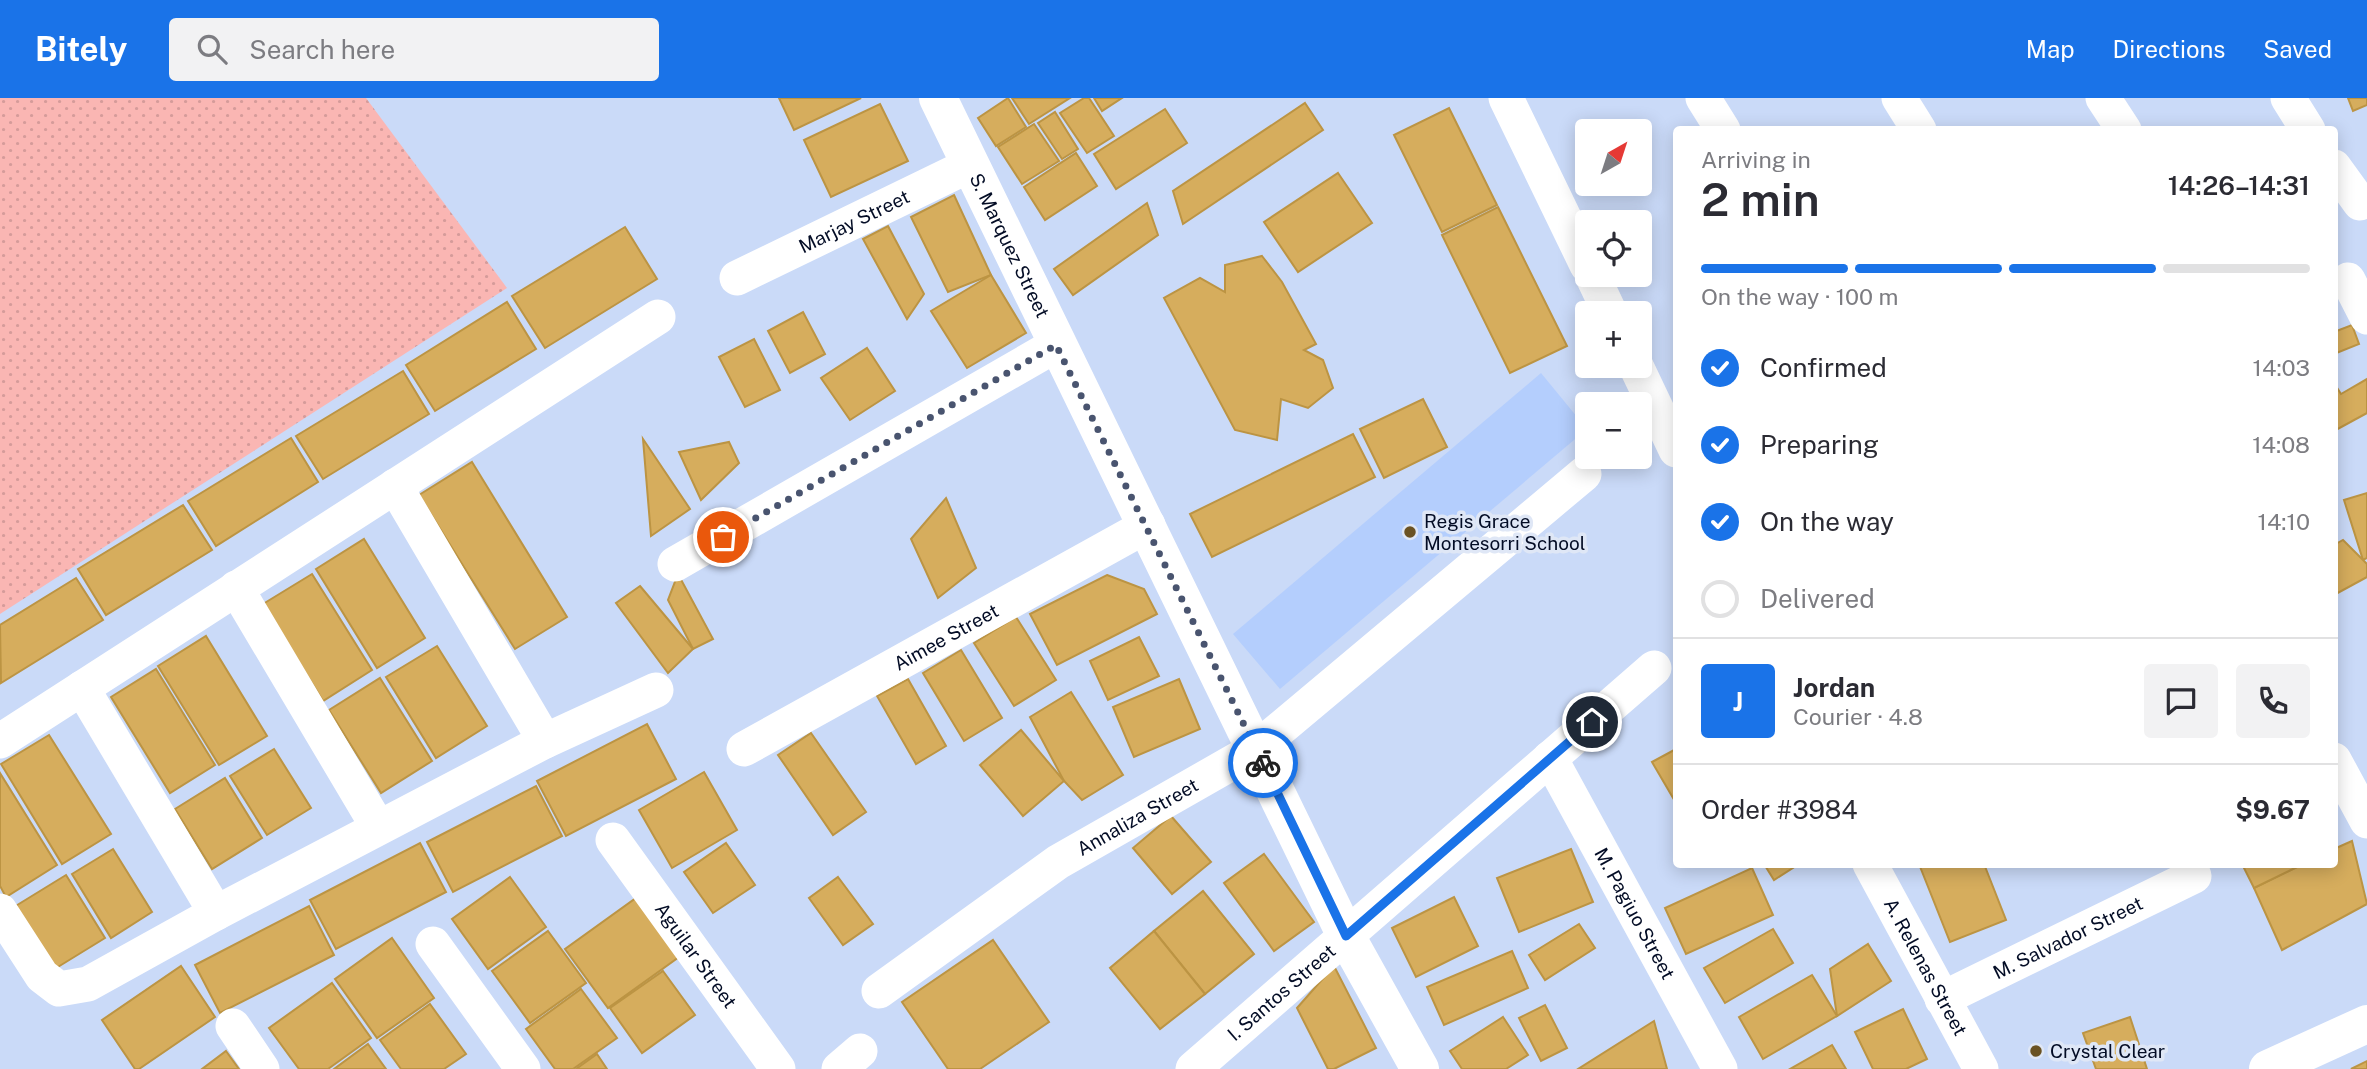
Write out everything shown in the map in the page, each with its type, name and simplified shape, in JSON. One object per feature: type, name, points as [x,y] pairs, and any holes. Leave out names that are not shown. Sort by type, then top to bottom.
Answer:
[{"type":"street","name":"S. Marquez Street","points":[[938,98],[1346,936],[1420,1069]]},
{"type":"street","points":[[1506,98],[1575,240]]},
{"type":"street","points":[[1703,98],[1720,126]]},
{"type":"street","points":[[1899,98],[1916,126]]},
{"type":"street","points":[[2103,98],[2121,126]]},
{"type":"street","points":[[2288,98],[2304,126]]},
{"type":"street","name":"Marjay Street","points":[[737,278],[970,165]]},
{"type":"street","points":[[2338,173],[2360,203]]},
{"type":"street","points":[[2348,280],[2367,317]]},
{"type":"street","points":[[0,741],[659,317]]},
{"type":"street","points":[[675,564],[1056,345]]},
{"type":"street","points":[[1642,378],[1673,444]]},
{"type":"street","name":"Annaliza Street","points":[[878,991],[1058,862],[1256,749],[1584,474]]},
{"type":"street","points":[[396,486],[545,741]]},
{"type":"street","name":"Aimee Street","points":[[744,749],[1148,525]]},
{"type":"street","points":[[236,588],[378,827]]},
{"type":"street","name":"I. Santos Street","points":[[1193,1069],[1654,668]]},
{"type":"street","points":[[82,688],[216,913]]},
{"type":"street","points":[[0,911],[42,976],[59,989],[88,984],[378,827],[545,741],[656,690]]},
{"type":"street","name":"M. Pagiuo Street","points":[[1550,758],[1720,1069]]},
{"type":"street","points":[[2348,768],[2367,821]]},
{"type":"street","name":"Aguilar Street","points":[[613,840],[778,1069]]},
{"type":"street","name":"A. Relenas Street","points":[[1872,868],[1981,1069]]},
{"type":"street","name":"M. Salvador Street","points":[[1942,999],[2194,876]]},
{"type":"street","points":[[433,944],[523,1069]]},
{"type":"street","points":[[2268,1069],[2367,1024]]},
{"type":"street","points":[[233,1026],[262,1069]]},
{"type":"shaded area","points":[[0,98],[366,98],[507,288],[0,614]]},
{"type":"shaded area","name":"Regis Grace Montesorri School","points":[[1541,373],[1575,414],[1575,439],[1280,689],[1233,634]]},
{"type":"building","points":[[779,98],[861,98],[794,130]]},
{"type":"building","points":[[1008,98],[1026,127],[996,146],[978,118]]},
{"type":"building","points":[[1012,98],[1070,98],[1029,124]]},
{"type":"building","points":[[1084,98],[1089,98],[1114,136],[1087,153],[1060,113]]},
{"type":"building","points":[[1094,98],[1122,98],[1102,111]]},
{"type":"building","points":[[2348,98],[2367,98],[2367,105],[2353,111]]},
{"type":"building","points":[[1305,103],[1323,130],[1183,224],[1173,191]]},
{"type":"building","points":[[880,104],[908,161],[831,197],[804,140]]},
{"type":"building","points":[[1449,108],[1497,205],[1442,232],[1394,135]]},
{"type":"building","points":[[1165,109],[1187,143],[1116,189],[1094,154]]},
{"type":"building","points":[[1055,112],[1078,149],[1062,159],[1038,123]]},
{"type":"building","points":[[1034,124],[1059,161],[1022,184],[998,147]]},
{"type":"building","points":[[1076,153],[1097,186],[1045,220],[1024,187]]},
{"type":"building","points":[[1338,173],[1372,223],[1298,272],[1264,222]]},
{"type":"building","points":[[954,195],[991,275],[948,292],[911,217]]},
{"type":"building","points":[[1147,203],[1158,235],[1073,295],[1054,269]]},
{"type":"building","points":[[1498,207],[1567,346],[1510,373],[1442,235]]},
{"type":"building","points":[[888,226],[924,294],[907,319],[863,239]]},
{"type":"building","points":[[625,227],[657,279],[545,348],[512,296]]},
{"type":"building","points":[[1262,256],[1282,282],[1316,344],[1304,350],[1323,360],[1333,388],[1308,408],[1281,399],[1277,440],[1235,430],[1164,298],[1200,278],[1225,292],[1225,265]]},
{"type":"building","points":[[991,275],[1026,333],[967,368],[931,311]]},
{"type":"building","points":[[507,302],[536,349],[435,411],[406,365]]},
{"type":"building","points":[[803,312],[825,354],[790,373],[768,331]]},
{"type":"building","points":[[2352,325],[2359,344],[2338,352],[2338,330]]},
{"type":"building","points":[[754,339],[780,390],[745,407],[719,357]]},
{"type":"building","points":[[867,348],[895,391],[850,420],[821,378]]},
{"type":"building","points":[[403,371],[429,414],[323,479],[296,436]]},
{"type":"building","points":[[2367,379],[2367,413],[2338,429],[2338,389],[2341,394]]},
{"type":"building","points":[[1423,399],[1447,447],[1384,478],[1360,429]]},
{"type":"building","points":[[1353,434],[1375,477],[1212,557],[1190,514]]},
{"type":"building","points":[[291,438],[318,482],[216,546],[188,501]]},
{"type":"building","points":[[643,439],[690,509],[651,536]]},
{"type":"building","points":[[729,442],[739,463],[701,500],[679,452]]},
{"type":"building","points":[[472,462],[567,617],[515,649],[419,495]]},
{"type":"building","points":[[2367,493],[2367,558],[2363,560],[2344,500]]},
{"type":"building","points":[[946,498],[976,568],[938,598],[911,539]]},
{"type":"building","points":[[183,505],[212,550],[106,615],[78,569]]},
{"type":"building","points":[[364,539],[425,638],[377,668],[316,569]]},
{"type":"building","points":[[2343,540],[2367,564],[2367,577],[2338,593],[2338,543]]},
{"type":"building","points":[[312,574],[372,670],[323,701],[263,604]]},
{"type":"building","points":[[678,574],[713,639],[693,649],[668,600]]},
{"type":"building","points":[[1107,575],[1144,589],[1157,614],[1057,665],[1030,614]]},
{"type":"building","points":[[76,578],[103,620],[1,683],[0,625]]},
{"type":"building","points":[[640,586],[693,649],[668,673],[616,603]]},
{"type":"building","points":[[1016,617],[1056,680],[1014,706],[974,643]]},
{"type":"building","points":[[206,636],[267,736],[219,765],[158,666]]},
{"type":"building","points":[[1139,637],[1159,676],[1108,700],[1090,661]]},
{"type":"building","points":[[437,646],[487,726],[436,758],[386,677]]},
{"type":"building","points":[[961,650],[1002,718],[964,741],[923,673]]},
{"type":"building","points":[[156,669],[215,765],[170,793],[111,697]]},
{"type":"building","points":[[380,678],[432,761],[381,793],[329,710]]},
{"type":"building","points":[[908,679],[946,746],[916,764],[877,696]]},
{"type":"building","points":[[1179,679],[1200,729],[1134,757],[1113,707]]},
{"type":"building","points":[[1071,692],[1123,775],[1082,800],[1064,781],[1030,717]]},
{"type":"building","points":[[647,724],[676,779],[566,836],[537,781]]},
{"type":"building","points":[[1021,730],[1064,781],[1023,816],[980,765]]},
{"type":"building","points":[[811,733],[866,812],[833,835],[778,755]]},
{"type":"building","points":[[49,735],[111,834],[62,864],[1,764]]},
{"type":"building","points":[[274,749],[311,808],[267,835],[230,776]]},
{"type":"building","points":[[1673,751],[1673,798],[1652,762]]},
{"type":"building","points":[[704,772],[737,830],[672,868],[639,810]]},
{"type":"building","points":[[0,773],[57,865],[6,897],[0,886]]},
{"type":"building","points":[[225,778],[262,838],[212,869],[175,809]]},
{"type":"building","points":[[536,786],[562,836],[453,892],[427,842]]},
{"type":"building","points":[[1171,816],[1211,862],[1172,894],[1133,848]]},
{"type":"building","points":[[2352,841],[2367,904],[2282,950],[2254,888],[2295,868],[2338,868],[2338,847]]},
{"type":"building","points":[[420,843],[446,892],[336,949],[310,900]]},
{"type":"building","points":[[726,843],[755,885],[713,913],[684,872]]},
{"type":"building","points":[[113,849],[152,912],[111,938],[72,874]]},
{"type":"building","points":[[1571,849],[1593,902],[1519,932],[1497,878]]},
{"type":"building","points":[[1264,854],[1314,922],[1274,951],[1224,883]]},
{"type":"building","points":[[1752,868],[1773,915],[1686,954],[1665,908]]},
{"type":"building","points":[[1766,868],[1793,868],[1774,880]]},
{"type":"building","points":[[1921,868],[1986,868],[2006,920],[1950,942]]},
{"type":"building","points":[[2244,868],[2295,868],[2254,888]]},
{"type":"building","points":[[66,875],[105,938],[53,970],[14,907]]},
{"type":"building","points":[[510,877],[546,927],[488,969],[452,919]]},
{"type":"building","points":[[838,877],[873,924],[843,945],[809,898]]},
{"type":"building","points":[[1203,891],[1254,954],[1205,994],[1154,931]]},
{"type":"building","points":[[1454,897],[1478,946],[1416,977],[1392,928]]},
{"type":"building","points":[[636,898],[679,957],[608,1008],[565,949]]},
{"type":"building","points":[[309,906],[334,955],[220,1013],[195,965]]},
{"type":"building","points":[[1579,924],[1595,948],[1545,980],[1529,955]]},
{"type":"building","points":[[1773,929],[1793,963],[1725,1003],[1704,968]]},
{"type":"building","points":[[548,931],[586,983],[530,1023],[492,971]]},
{"type":"building","points":[[1154,931],[1205,994],[1160,1029],[1110,968]]},
{"type":"building","points":[[392,938],[434,998],[377,1038],[335,979]]},
{"type":"building","points":[[993,940],[1049,1022],[980,1069],[948,1069],[902,1002]]},
{"type":"building","points":[[1868,944],[1891,981],[1837,1016],[1830,969]]},
{"type":"building","points":[[1512,951],[1528,988],[1444,1025],[1427,987]]},
{"type":"building","points":[[181,966],[215,1017],[139,1069],[135,1069],[102,1020]]},
{"type":"building","points":[[1334,966],[1376,1048],[1334,1069],[1328,1069],[1297,1008]]},
{"type":"building","points":[[663,971],[695,1015],[642,1053],[610,1008]]},
{"type":"building","points":[[1812,975],[1837,1016],[1763,1059],[1739,1017]]},
{"type":"building","points":[[332,983],[371,1038],[328,1069],[299,1069],[269,1028]]},
{"type":"building","points":[[581,989],[617,1038],[573,1069],[555,1069],[526,1029]]},
{"type":"building","points":[[430,1004],[466,1054],[444,1069],[401,1069],[380,1040]]},
{"type":"building","points":[[1545,1005],[1567,1048],[1541,1061],[1519,1018]]},
{"type":"building","points":[[1903,1009],[1927,1059],[1906,1069],[1873,1069],[1855,1032]]},
{"type":"building","points":[[1503,1017],[1528,1055],[1506,1069],[1462,1069],[1450,1051]]},
{"type":"building","points":[[2130,1017],[2147,1069],[2096,1069],[2083,1033]]},
{"type":"building","points":[[1654,1021],[1667,1069],[1578,1069]]},
{"type":"building","points":[[368,1044],[386,1069],[334,1069]]},
{"type":"building","points":[[1832,1045],[1846,1069],[1790,1069]]},
{"type":"building","points":[[226,1051],[239,1069],[202,1069]]},
{"type":"building","points":[[597,1054],[607,1069],[576,1069]]},
{"type":"building","points":[[2367,1061],[2367,1069],[2351,1069]]},
{"type":"way so far","points":[[723,537],[1056,345],[1148,525],[1263,763]]},
{"type":"place","name":"Regis Grace Montesorri School","points":[[1410,532]]},
{"type":"place","name":"Crystal Clear","points":[[2036,1051]]},
{"type":"route","points":[[1263,763],[1346,936],[1592,722]]}]
